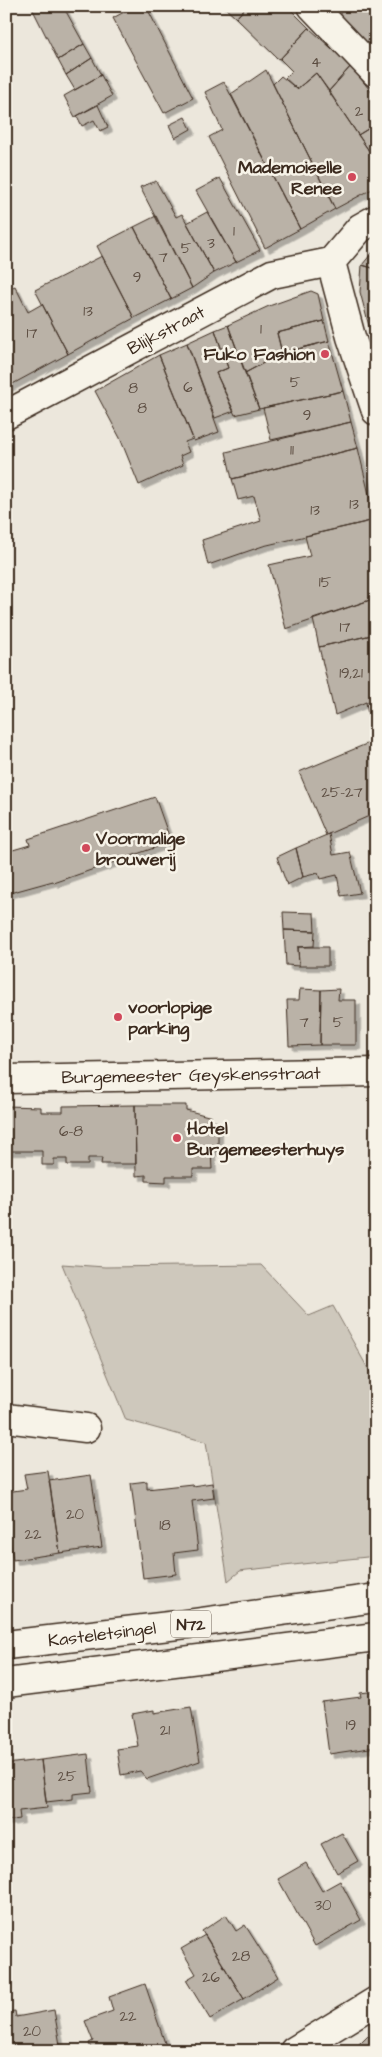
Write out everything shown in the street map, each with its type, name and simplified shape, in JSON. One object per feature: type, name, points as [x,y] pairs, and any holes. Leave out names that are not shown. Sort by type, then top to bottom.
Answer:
[{"type":"street","points":[[312,6],[376,73]]},
{"type":"street","points":[[376,219],[360,228],[331,262],[351,337],[376,412]]},
{"type":"street","name":"Blijkstraat","points":[[6,415],[272,274],[331,262]]},
{"type":"street","name":"Burgemeester Geyskensstraat","points":[[6,1079],[376,1072]]},
{"type":"street","points":[[6,1418],[86,1428]]},
{"type":"street","name":"Kasteletsingel","points":[[6,1645],[195,1623],[376,1598]]},
{"type":"street","name":"Kasteletsingel","points":[[6,1683],[376,1637]]},
{"type":"street","points":[[294,2051],[376,2001]]},
{"type":"shaded area","points":[[62,1264],[105,1267],[261,1265],[309,1316],[333,1306],[376,1383],[376,1556],[240,1571],[228,1581],[206,1442],[126,1420]]},
{"type":"building","points":[[31,6],[63,6],[84,44],[58,60]]},
{"type":"building","points":[[135,6],[146,6],[193,98],[164,113],[113,18]]},
{"type":"building","points":[[223,6],[247,6],[236,18]]},
{"type":"building","points":[[247,6],[287,6],[309,28],[280,59],[277,58],[236,18]]},
{"type":"building","points":[[348,6],[376,6],[376,35],[366,43],[338,13]]},
{"type":"building","points":[[309,28],[351,66],[329,91],[316,73],[297,89],[285,78],[292,71],[280,59]]},
{"type":"building","points":[[376,35],[376,54],[366,43]]},
{"type":"building","points":[[84,44],[92,58],[66,75],[58,60]]},
{"type":"building","points":[[92,58],[101,75],[75,90],[66,75]]},
{"type":"building","points":[[351,66],[376,98],[376,124],[358,135],[329,91]]},
{"type":"building","points":[[266,70],[335,209],[300,229],[231,94]]},
{"type":"building","points":[[316,73],[376,161],[376,187],[335,209],[273,84],[281,76],[297,89]]},
{"type":"building","points":[[101,75],[112,96],[75,117],[64,96]]},
{"type":"building","points":[[224,82],[300,229],[265,248],[209,137],[222,130],[205,92]]},
{"type":"building","points":[[98,105],[108,127],[100,131],[94,120],[82,126],[77,116]]},
{"type":"building","points":[[185,117],[191,129],[175,138],[169,125]]},
{"type":"building","points":[[376,124],[376,161],[358,135]]},
{"type":"building","points":[[220,178],[260,250],[236,262],[196,191]]},
{"type":"building","points":[[156,181],[176,217],[182,214],[214,273],[192,288],[140,187]]},
{"type":"building","points":[[207,212],[236,262],[214,273],[187,223]]},
{"type":"building","points":[[156,216],[192,288],[171,299],[134,227]]},
{"type":"building","points":[[134,227],[171,299],[134,318],[97,246]]},
{"type":"building","points":[[376,248],[376,269],[362,265]]},
{"type":"building","points":[[102,256],[134,318],[68,354],[35,290]]},
{"type":"building","points":[[362,265],[376,269],[376,329],[370,330],[360,292]]},
{"type":"building","points":[[15,286],[28,312],[42,304],[68,354],[7,387],[6,290]]},
{"type":"building","points":[[311,291],[318,294],[324,321],[277,333],[282,353],[245,373],[228,325],[269,306]]},
{"type":"building","points":[[324,321],[329,341],[282,353],[277,333]]},
{"type":"building","points":[[228,325],[259,409],[235,415],[216,373],[228,368],[215,330]]},
{"type":"building","points":[[376,329],[376,353],[370,330]]},
{"type":"building","points":[[215,330],[228,368],[216,373],[234,411],[215,418],[187,343]]},
{"type":"building","points":[[329,341],[343,391],[259,409],[245,373],[282,353]]},
{"type":"building","points":[[187,343],[219,432],[194,441],[159,355]]},
{"type":"building","points":[[159,355],[193,439],[185,442],[189,452],[180,456],[183,465],[139,485],[120,438],[95,391]]},
{"type":"building","points":[[343,391],[351,422],[271,440],[263,408]]},
{"type":"building","points":[[351,422],[358,448],[232,479],[226,452]]},
{"type":"building","points":[[358,448],[375,520],[263,546],[208,565],[202,540],[261,521],[254,496],[238,500],[232,479]]},
{"type":"building","points":[[375,520],[376,598],[286,629],[269,565],[310,556],[305,536]]},
{"type":"building","points":[[376,598],[376,634],[319,647],[313,619]]},
{"type":"building","points":[[376,634],[376,700],[366,702],[335,715],[319,647]]},
{"type":"building","points":[[376,700],[376,740],[372,741],[366,702]]},
{"type":"building","points":[[376,740],[376,813],[326,835],[299,772]]},
{"type":"building","name":"Voormalige brouwerij","points":[[155,797],[171,842],[54,883],[53,881],[6,894],[6,852],[30,845],[28,839]]},
{"type":"building","points":[[329,834],[333,855],[350,852],[360,893],[341,896],[337,875],[320,879],[318,873],[303,877],[296,848]]},
{"type":"building","points":[[296,848],[303,877],[287,885],[277,857]]},
{"type":"building","points":[[283,912],[314,913],[315,931],[284,930]]},
{"type":"building","points":[[284,930],[315,931],[314,946],[298,947],[299,966],[286,965]]},
{"type":"building","points":[[376,937],[376,955],[373,956],[370,938]]},
{"type":"building","points":[[298,947],[328,947],[328,966],[299,966]]},
{"type":"building","points":[[300,989],[321,990],[320,1045],[289,1046],[287,1000],[299,1000]]},
{"type":"building","points":[[339,989],[338,1000],[356,1000],[356,1045],[320,1045],[321,990]]},
{"type":"building","points":[[373,998],[376,998],[376,1044],[374,1044]]},
{"type":"building","name":"Hotel Burgemeesterhuys","points":[[135,1105],[186,1105],[186,1110],[212,1117],[213,1125],[218,1125],[218,1151],[211,1151],[212,1169],[193,1169],[193,1176],[166,1176],[166,1182],[146,1181],[146,1175],[136,1176]]},
{"type":"building","points":[[135,1105],[136,1164],[101,1164],[102,1158],[88,1158],[88,1165],[67,1165],[67,1159],[54,1159],[54,1165],[42,1165],[42,1151],[6,1151],[6,1106],[41,1107],[41,1112],[63,1112],[63,1106]]},
{"type":"building","points":[[48,1471],[60,1553],[13,1560],[6,1515],[6,1492],[27,1489],[24,1474]]},
{"type":"building","points":[[91,1475],[102,1547],[60,1553],[49,1481]]},
{"type":"building","points":[[147,1481],[147,1489],[212,1483],[214,1498],[192,1501],[198,1550],[174,1553],[176,1574],[143,1578],[131,1483]]},
{"type":"building","points":[[376,1691],[376,1747],[329,1754],[322,1702],[361,1697],[360,1693]]},
{"type":"building","points":[[191,1707],[200,1761],[147,1779],[140,1771],[121,1775],[117,1749],[138,1746],[132,1714],[154,1710],[154,1713]]},
{"type":"building","points":[[88,1754],[92,1792],[73,1794],[73,1799],[46,1802],[41,1760]]},
{"type":"building","points":[[41,1760],[47,1808],[19,1811],[20,1819],[6,1821],[6,1764]]},
{"type":"building","points":[[342,1833],[358,1861],[337,1873],[321,1844]]},
{"type":"building","points":[[306,1863],[322,1891],[340,1881],[361,1920],[315,1946],[278,1879]]},
{"type":"building","points":[[226,1915],[236,1931],[245,1925],[278,1977],[244,1999],[202,1931]]},
{"type":"building","points":[[205,1935],[244,1999],[210,2019],[186,1980],[196,1974],[181,1949]]},
{"type":"building","points":[[145,1984],[167,2049],[161,2051],[92,2051],[89,2043],[93,2041],[85,2021],[113,2011],[109,1997]]},
{"type":"building","points":[[54,2010],[60,2045],[56,2046],[57,2051],[6,2051],[6,2012],[15,2011],[16,2017]]},
{"type":"building","points":[[368,2035],[376,2043],[376,2051],[352,2051]]},
{"type":"place","name":"Mademoiselle Renee","points":[[352,177]]},
{"type":"place","name":"Fuko Fashion","points":[[325,354]]},
{"type":"place","name":"Voormalige brouwerij","points":[[86,848]]},
{"type":"place","name":"voorlopige parking","points":[[118,1017]]},
{"type":"place","name":"Hotel Burgemeesterhuys","points":[[177,1138]]}]
